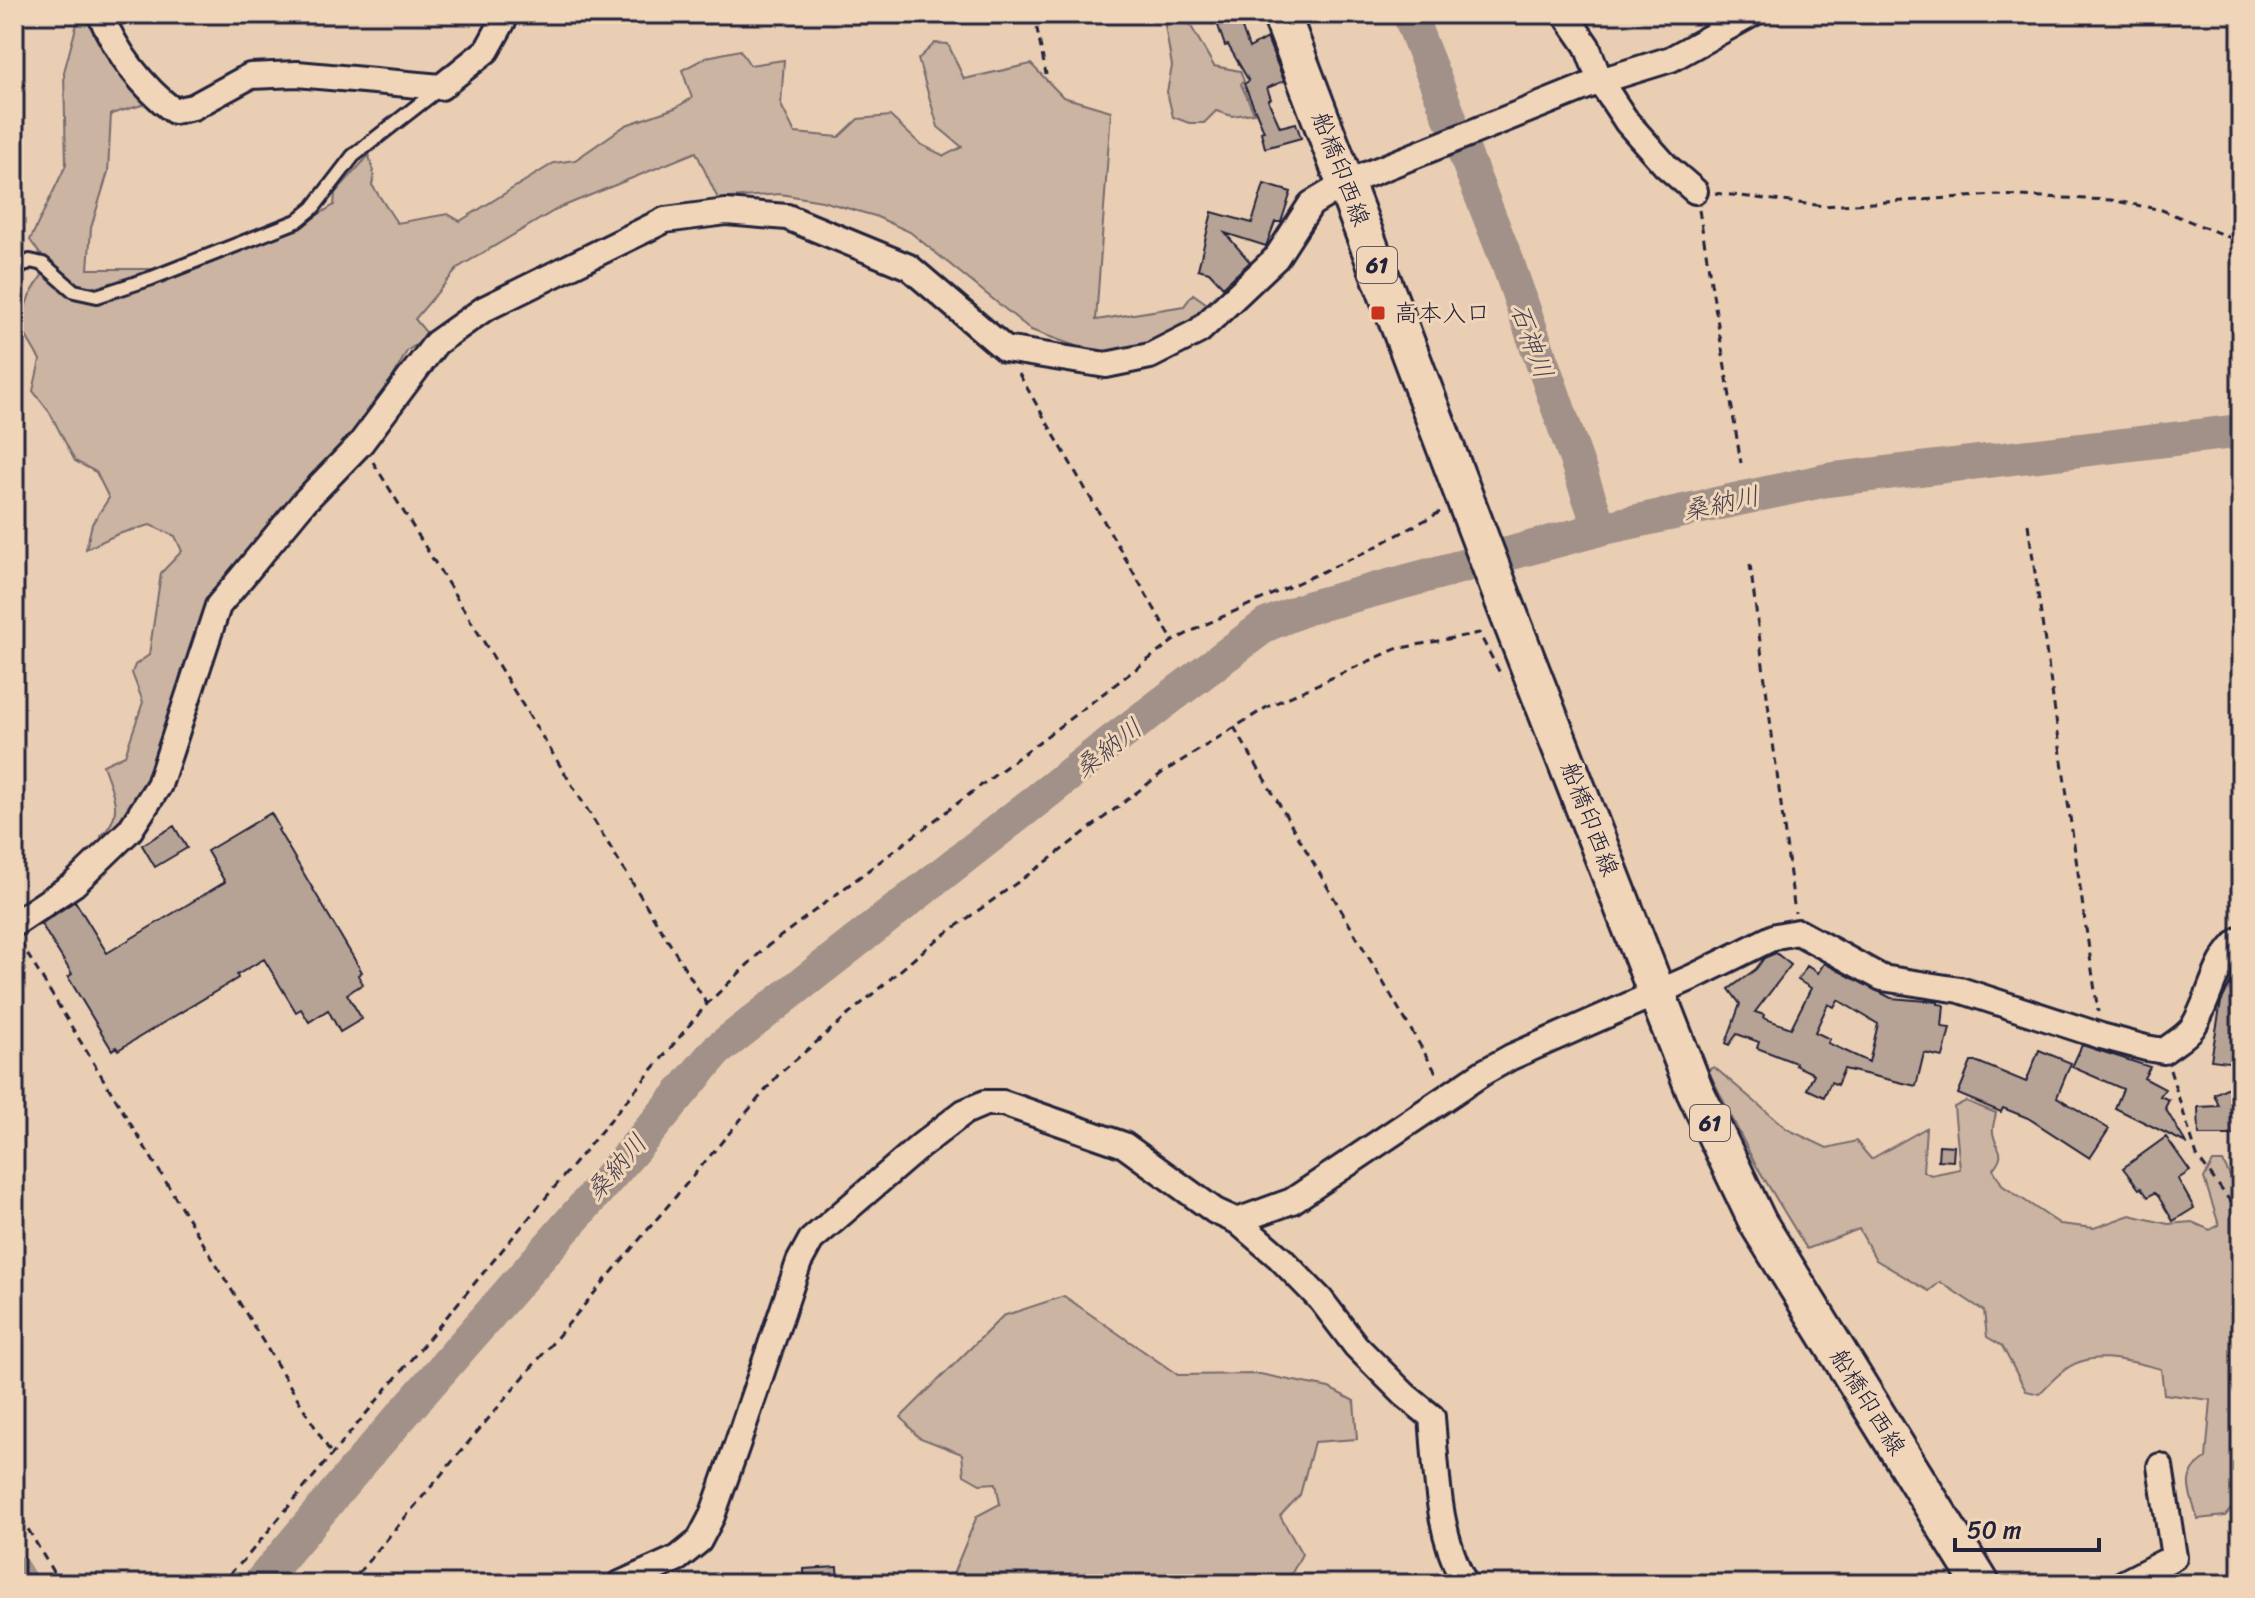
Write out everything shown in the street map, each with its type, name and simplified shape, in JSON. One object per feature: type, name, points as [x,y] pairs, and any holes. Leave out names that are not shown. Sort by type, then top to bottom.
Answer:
[{"type":"main road","name":"船橋印西線","points":[[1281,14],[1468,508],[1695,1091],[1758,1223],[1981,1584]]},
{"type":"street","points":[[100,14],[130,68],[152,94],[174,111],[193,107],[250,76],[297,74],[441,87],[487,50],[507,14]]},
{"type":"street","points":[[1565,14],[1587,46],[1600,81],[1627,122],[1666,166],[1695,191]]},
{"type":"street","points":[[14,924],[74,884],[130,830],[159,785],[218,606],[304,502],[361,443],[436,343],[484,309],[665,220],[726,212],[787,217],[909,267],[1005,349],[1106,365],[1150,356],[1199,331],[1276,258],[1311,204],[1346,183],[1600,81],[1671,59],[1752,14]]},
{"type":"street","points":[[1237,1221],[1292,1201],[1511,1057],[1693,977],[1776,936],[1798,932],[1882,978],[1960,990],[2101,1036],[2164,1051],[2191,1030],[2220,967],[2233,945],[2241,939]]},
{"type":"street","points":[[620,1584],[678,1558],[699,1541],[712,1516],[799,1262],[811,1240],[908,1155],[964,1112],[985,1103],[1003,1103],[1124,1145],[1215,1211],[1237,1221],[1280,1258],[1321,1300],[1356,1346],[1432,1417],[1440,1514],[1453,1562],[1465,1584]]},
{"type":"street","points":[[2122,1584],[2174,1557],[2160,1466]]},
{"type":"lane","points":[[14,271],[30,261],[43,264],[74,291],[97,296],[152,278],[297,221],[313,208],[353,156],[441,87]]},
{"type":"path","points":[[1034,14],[1046,74]]},
{"type":"path","points":[[1741,463],[1695,191],[1824,206],[1997,195],[2111,200],[2162,210],[2241,242]]},
{"type":"path","points":[[1005,349],[1173,641]]},
{"type":"path","points":[[361,443],[707,1004]]},
{"type":"path","points":[[219,1584],[245,1559],[707,1004],[765,948],[1173,641],[1468,508]]},
{"type":"path","points":[[2028,524],[2101,1036]]},
{"type":"path","points":[[1750,564],[1798,932]]},
{"type":"path","points":[[349,1584],[779,1074],[930,945],[1046,862],[1162,773],[1267,707],[1396,649],[1479,633],[1505,682]]},
{"type":"path","points":[[1234,727],[1450,1096]]},
{"type":"path","points":[[14,932],[332,1455]]},
{"type":"path","points":[[2164,1051],[2197,1156],[2241,1216]]},
{"type":"path","points":[[14,1505],[60,1584]]},
{"type":"shaded area","points":[[1163,14],[1184,14],[1214,66],[1240,71],[1244,81],[1241,84],[1254,113],[1232,116],[1216,111],[1204,123],[1189,123],[1173,117],[1167,92],[1172,66]]},
{"type":"shaded area","points":[[106,15],[150,80],[146,104],[111,114],[108,172],[91,228],[88,269],[184,269],[316,216],[334,205],[335,193],[369,155],[374,176],[372,185],[397,223],[448,214],[460,221],[554,163],[575,160],[626,125],[675,108],[692,98],[682,70],[707,57],[740,50],[750,65],[784,60],[781,105],[795,133],[839,137],[858,119],[890,116],[920,144],[944,156],[962,147],[938,127],[918,59],[935,43],[948,44],[964,79],[1031,64],[1063,97],[1111,111],[1096,320],[1184,306],[1193,294],[1210,306],[1202,316],[1161,342],[1126,350],[1081,348],[1031,330],[910,232],[875,216],[822,201],[780,194],[718,199],[696,152],[559,208],[459,267],[415,319],[429,336],[407,351],[376,409],[213,599],[190,651],[169,731],[122,830],[105,843],[101,836],[113,819],[115,802],[103,765],[125,755],[143,702],[132,673],[135,665],[149,655],[161,573],[182,551],[175,536],[150,525],[118,534],[86,549],[92,524],[109,498],[96,472],[75,461],[50,413],[33,391],[40,360],[19,324],[29,297],[48,265],[30,240],[66,165],[64,72],[79,16]]},
{"type":"shaded area","points":[[1714,1067],[1787,1129],[1827,1148],[1856,1141],[1871,1159],[1926,1128],[1923,1171],[1931,1175],[1960,1169],[1954,1107],[1966,1101],[1996,1113],[1993,1133],[2000,1158],[1993,1169],[2003,1186],[2060,1224],[2094,1228],[2130,1215],[2168,1224],[2192,1222],[2210,1230],[2219,1225],[2204,1178],[2213,1162],[2223,1162],[2232,1180],[2241,1180],[2241,1432],[2235,1438],[2241,1462],[2241,1498],[2225,1516],[2198,1519],[2189,1478],[2206,1458],[2211,1400],[2164,1394],[2161,1369],[2097,1358],[2073,1365],[2039,1394],[2026,1391],[2002,1346],[1987,1337],[1984,1311],[1940,1282],[1929,1291],[1876,1260],[1859,1229],[1807,1249],[1754,1162],[1708,1070]]},
{"type":"shaded area","points":[[1064,1296],[1178,1375],[1260,1374],[1329,1388],[1354,1401],[1357,1439],[1314,1442],[1300,1495],[1280,1516],[1302,1554],[1286,1584],[949,1584],[977,1516],[1000,1504],[996,1483],[980,1484],[964,1475],[962,1454],[918,1437],[901,1417],[1003,1316]]},
{"type":"building","points":[[1214,14],[1237,14],[1249,48],[1267,38],[1284,81],[1267,88],[1271,99],[1268,100],[1280,127],[1296,123],[1301,138],[1265,148],[1261,132],[1264,131],[1244,84],[1249,81],[1228,45],[1225,46]]},
{"type":"building","points":[[1264,184],[1291,192],[1281,222],[1275,222],[1266,246],[1225,233],[1250,262],[1223,287],[1209,272],[1198,269],[1212,212],[1252,223]]},
{"type":"building","points":[[271,813],[362,972],[358,975],[363,984],[347,994],[362,1019],[340,1032],[328,1010],[309,1022],[301,1009],[296,1012],[264,959],[118,1050],[116,1047],[112,1050],[68,977],[72,974],[41,924],[75,901],[107,953],[225,882],[207,851]]},
{"type":"building","points":[[174,826],[187,848],[155,867],[142,845]]},
{"type":"building","points":[[1776,953],[1791,965],[1755,1012],[1764,1015],[1763,1018],[1791,1028],[1811,988],[1798,980],[1807,966],[1818,973],[1824,963],[1891,998],[1944,1005],[1942,1027],[1950,1028],[1943,1057],[1924,1053],[1916,1086],[1844,1069],[1837,1085],[1831,1082],[1824,1097],[1807,1089],[1814,1074],[1796,1063],[1757,1048],[1759,1042],[1737,1034],[1729,1045],[1726,1043],[1740,1004],[1729,989],[1756,969],[1764,958]],"holes":[[[1838,1000],[1878,1024],[1869,1062],[1828,1043],[1830,1039],[1815,1032],[1828,1004],[1834,1007]]]},
{"type":"building","points":[[2241,961],[2241,1035],[2236,1063],[2211,1060],[2221,1002]]},
{"type":"building","points":[[2082,1045],[2150,1067],[2144,1078],[2165,1089],[2160,1096],[2169,1100],[2165,1108],[2186,1143],[2115,1108],[2123,1089],[2072,1067]]},
{"type":"building","points":[[2039,1050],[2071,1063],[2057,1097],[2109,1129],[2090,1158],[2028,1118],[2003,1108],[2001,1112],[1958,1094],[1971,1062],[2026,1082]]},
{"type":"building","points":[[2233,1085],[2241,1103],[2241,1135],[2199,1135],[2198,1107],[2219,1106],[2214,1094]]},
{"type":"building","points":[[2166,1137],[2190,1171],[2178,1179],[2194,1208],[2173,1221],[2158,1196],[2154,1193],[2148,1197],[2123,1168]]},
{"type":"building","points":[[1939,1145],[1954,1146],[1953,1161],[1938,1160]]},
{"type":"building","points":[[837,1567],[838,1584],[805,1584],[804,1569]]},
{"type":"waterway","name":"石神川","points":[[1409,14],[1450,118]]},
{"type":"waterway","name":"石神川","points":[[1464,152],[1507,261],[1600,529]]},
{"type":"waterway","name":"桑納川","points":[[259,1584],[716,1051],[1266,625],[1307,608],[1600,529],[1827,480],[2241,431]]},
{"type":"waterway","points":[[14,1572],[21,1584]]},
{"type":"place","name":"高本入口","points":[[1378,313]]}]
